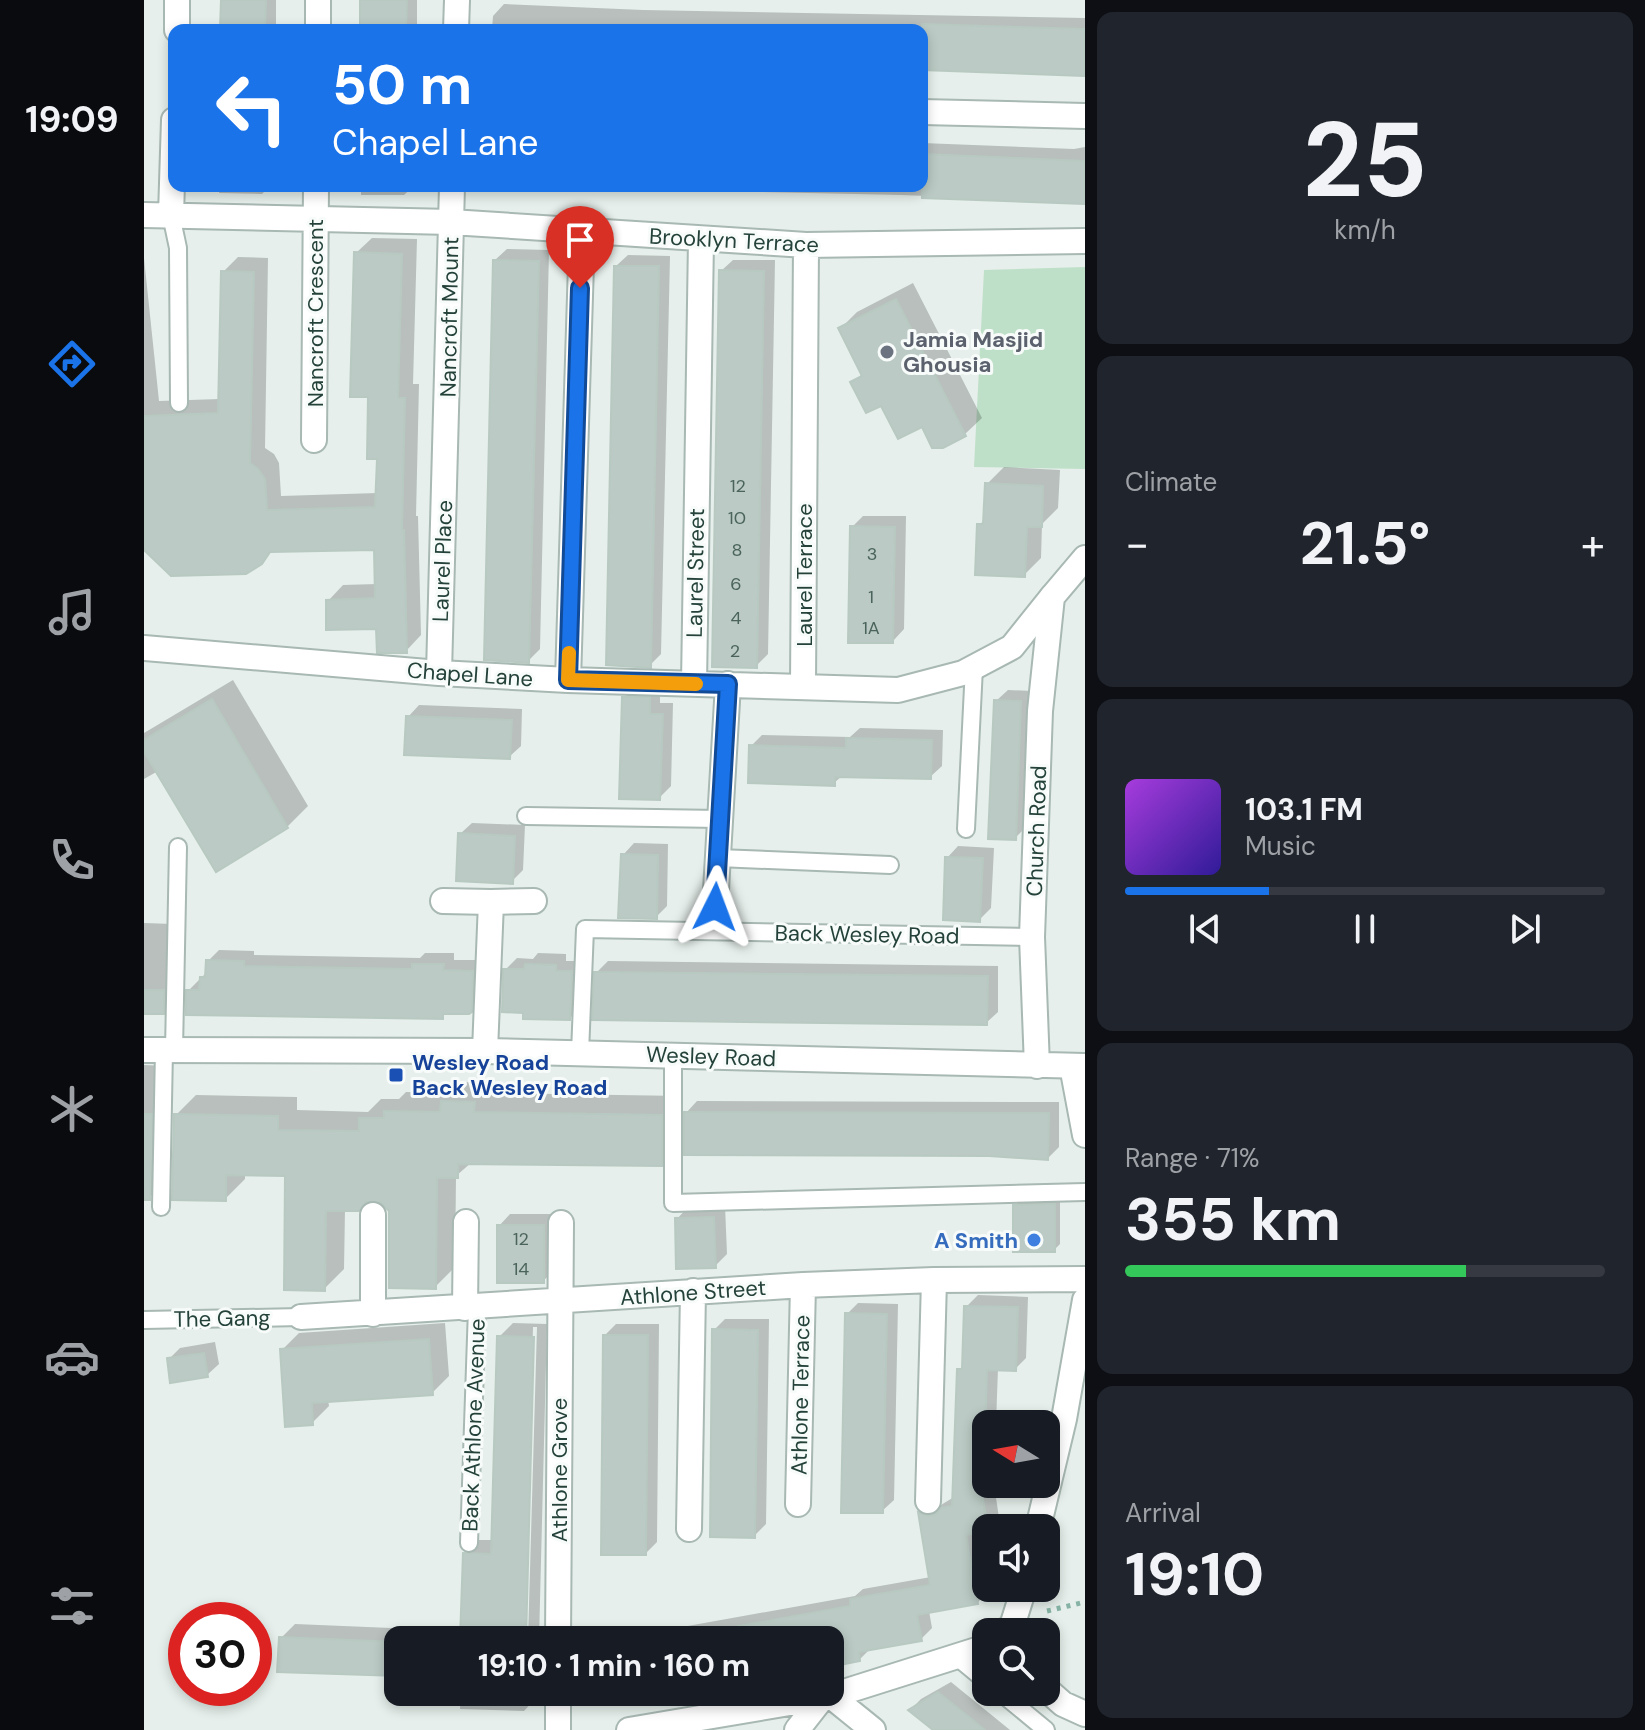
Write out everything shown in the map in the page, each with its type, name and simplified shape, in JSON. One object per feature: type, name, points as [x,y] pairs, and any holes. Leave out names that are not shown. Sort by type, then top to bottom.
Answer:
[{"type":"street","points":[[177,0],[177,24]]},
{"type":"street","points":[[318,0],[318,24]]},
{"type":"street","points":[[456,24],[457,0]]},
{"type":"street","points":[[928,112],[1085,116]]},
{"type":"street","points":[[171,215],[172,192]]},
{"type":"street","name":"Nancroft Crescent","points":[[314,440],[316,192]]},
{"type":"street","name":"Nancroft Mount","points":[[446,449],[452,192]]},
{"type":"street","name":"Brooklyn Terrace","points":[[144,215],[451,222],[806,245],[1085,241]]},
{"type":"street","points":[[568,680],[582,232]]},
{"type":"street","name":"Laurel Street","points":[[694,684],[701,240]]},
{"type":"street","name":"Laurel Terrace","points":[[803,685],[806,245]]},
{"type":"street","name":"Laurel Place","points":[[439,673],[446,449]]},
{"type":"street","name":"Chapel Lane","points":[[144,648],[439,673],[898,690],[963,673],[1012,647],[1085,558]]},
{"type":"street","name":"Church Road","points":[[1037,1066],[1032,937],[1040,711],[1052,597]]},
{"type":"street","points":[[715,907],[728,684]]},
{"type":"street","points":[[443,901],[534,901]]},
{"type":"street","points":[[485,1051],[491,902]]},
{"type":"street","name":"Wesley Road","points":[[161,1050],[485,1051],[1078,1066]]},
{"type":"street","points":[[1078,1066],[1085,1135]]},
{"type":"street","points":[[373,1215],[373,1314]]},
{"type":"street","points":[[466,1222],[471,1308]]},
{"type":"street","name":"Athlone Grove","points":[[558,1626],[561,1223]]},
{"type":"street","name":"Athlone Street","points":[[301,1317],[803,1285],[1085,1279]]},
{"type":"street","points":[[928,1501],[934,1280]]},
{"type":"street","name":"Athlone Terrace","points":[[798,1504],[803,1285]]},
{"type":"street","points":[[689,1529],[693,1291]]},
{"type":"street","points":[[1043,1514],[1074,1419],[1085,1300]]},
{"type":"street","points":[[844,1692],[972,1652]]},
{"type":"street","points":[[1060,1701],[1085,1714]]},
{"type":"street","points":[[558,1706],[558,1730]]},
{"type":"street","points":[[629,1730],[772,1706]]},
{"type":"street","points":[[797,1730],[818,1706]]},
{"type":"street","points":[[839,1706],[873,1730]]},
{"type":"lane","points":[[171,215],[178,248],[179,403]]},
{"type":"lane","points":[[966,829],[974,667]]},
{"type":"lane","points":[[526,816],[720,819]]},
{"type":"lane","points":[[161,1207],[161,1050],[178,847]]},
{"type":"lane","points":[[718,858],[890,865]]},
{"type":"lane","name":"Back Wesley Road","points":[[580,1053],[585,929],[1032,937]]},
{"type":"lane","points":[[673,1055],[673,1203],[1085,1192]]},
{"type":"lane","name":"Back Athlone Avenue","points":[[469,1543],[471,1308]]},
{"type":"lane","name":"The Gang","points":[[144,1320],[301,1317]]},
{"type":"lane","points":[[957,1657],[972,1669]]},
{"type":"lane","points":[[1017,1706],[1046,1730]]},
{"type":"green space","points":[[1085,267],[1085,469],[974,467],[984,270]]},
{"type":"building","points":[[221,0],[266,0],[265,24],[220,24]]},
{"type":"building","points":[[360,0],[407,0],[406,24],[360,24]]},
{"type":"building","points":[[928,24],[1085,29],[1085,76],[928,70]]},
{"type":"building","points":[[928,154],[1085,161],[1085,204],[922,198],[922,192],[928,192]]},
{"type":"building","points":[[354,252],[402,254],[398,398],[405,398],[402,530],[407,653],[377,653],[376,629],[326,630],[326,600],[375,598],[374,550],[270,552],[262,564],[246,574],[171,576],[144,550],[144,416],[218,413],[221,271],[254,272],[250,463],[265,479],[267,510],[375,507],[377,459],[367,459],[368,397],[350,397]]},
{"type":"building","points":[[493,260],[539,261],[529,663],[484,660]]},
{"type":"building","points":[[614,266],[659,266],[651,668],[606,665]]},
{"type":"building","points":[[719,270],[764,271],[757,668],[712,667]]},
{"type":"building","name":"Jamia Masjid Ghousia","points":[[896,299],[966,436],[943,448],[932,448],[922,427],[898,439],[881,406],[866,413],[850,382],[862,376],[838,328]]},
{"type":"building","points":[[985,483],[1043,486],[1042,527],[1027,527],[1025,577],[975,575],[977,524],[983,524]]},
{"type":"building","points":[[850,526],[895,527],[893,643],[848,643]]},
{"type":"building","points":[[622,697],[650,697],[650,714],[663,714],[660,800],[619,799]]},
{"type":"building","points":[[212,699],[288,828],[216,872],[144,752],[144,740]]},
{"type":"building","points":[[994,700],[1021,701],[1016,840],[988,839]]},
{"type":"building","points":[[406,716],[512,720],[510,759],[404,755]]},
{"type":"building","points":[[846,738],[932,740],[931,779],[835,777],[835,786],[748,783],[749,745],[846,748]]},
{"type":"building","points":[[458,833],[515,836],[513,884],[456,881]]},
{"type":"building","points":[[621,854],[658,855],[657,919],[618,918]]},
{"type":"building","points":[[945,857],[983,858],[980,922],[943,920]]},
{"type":"building","points":[[206,960],[244,961],[244,966],[412,969],[412,964],[444,964],[443,970],[473,971],[472,1012],[443,1014],[443,1019],[186,1015],[186,990],[199,990],[200,977],[205,977]]},
{"type":"building","points":[[525,964],[556,965],[556,971],[572,971],[570,1020],[523,1019],[523,1013],[502,1012],[503,969],[524,969]]},
{"type":"building","points":[[594,972],[988,976],[987,1025],[592,1020]]},
{"type":"building","points":[[144,990],[164,990],[164,1014],[144,1014]]},
{"type":"building","points":[[441,1101],[475,1102],[474,1112],[662,1115],[662,1166],[458,1164],[458,1178],[437,1178],[436,1289],[389,1288],[389,1211],[380,1202],[366,1202],[359,1211],[326,1211],[325,1291],[284,1290],[285,1176],[226,1175],[226,1201],[172,1200],[174,1114],[278,1116],[278,1130],[359,1131],[359,1118],[384,1118],[384,1111],[440,1112]]},
{"type":"building","points":[[684,1112],[1049,1113],[1048,1160],[989,1156],[684,1155]]},
{"type":"building","points":[[144,1114],[152,1114],[150,1200],[144,1200]]},
{"type":"building","points":[[1055,1204],[1055,1252],[1013,1252],[1013,1205]]},
{"type":"building","points":[[714,1217],[716,1268],[676,1269],[675,1218]]},
{"type":"building","points":[[497,1225],[544,1225],[544,1283],[497,1283]]},
{"type":"building","points":[[964,1306],[1018,1307],[1016,1371],[987,1370],[986,1410],[972,1410],[972,1498],[983,1498],[986,1514],[972,1514],[972,1534],[966,1535],[972,1570],[972,1602],[978,1604],[917,1615],[922,1641],[859,1652],[860,1661],[844,1664],[844,1626],[740,1626],[850,1606],[850,1599],[930,1585],[918,1512],[928,1516],[952,1506],[957,1369],[962,1369]]},
{"type":"building","points":[[845,1313],[887,1314],[883,1513],[841,1513]]},
{"type":"building","points":[[712,1329],[758,1330],[755,1538],[710,1537]]},
{"type":"building","points":[[603,1335],[648,1335],[646,1555],[601,1555]]},
{"type":"building","points":[[497,1336],[534,1337],[526,1626],[460,1626],[463,1553],[491,1554]]},
{"type":"building","points":[[429,1339],[433,1395],[312,1403],[313,1425],[285,1427],[280,1349]]},
{"type":"building","points":[[204,1353],[208,1377],[170,1383],[167,1358]]},
{"type":"building","points":[[279,1637],[384,1641],[384,1676],[277,1672]]},
{"type":"building","points":[[938,1692],[985,1730],[933,1730],[908,1710]]},
{"type":"slow traffic","points":[[569,653],[568,680],[696,684]]},
{"type":"place","name":"Jamia Masjid Ghousia","points":[[887,352]]},
{"type":"place","name":"Wesley Road Back Wesley Road","points":[[396,1075]]},
{"type":"place","name":"A Smith","points":[[1034,1240]]},
{"type":"route","points":[[580,288],[568,680],[728,684],[715,907]]}]
